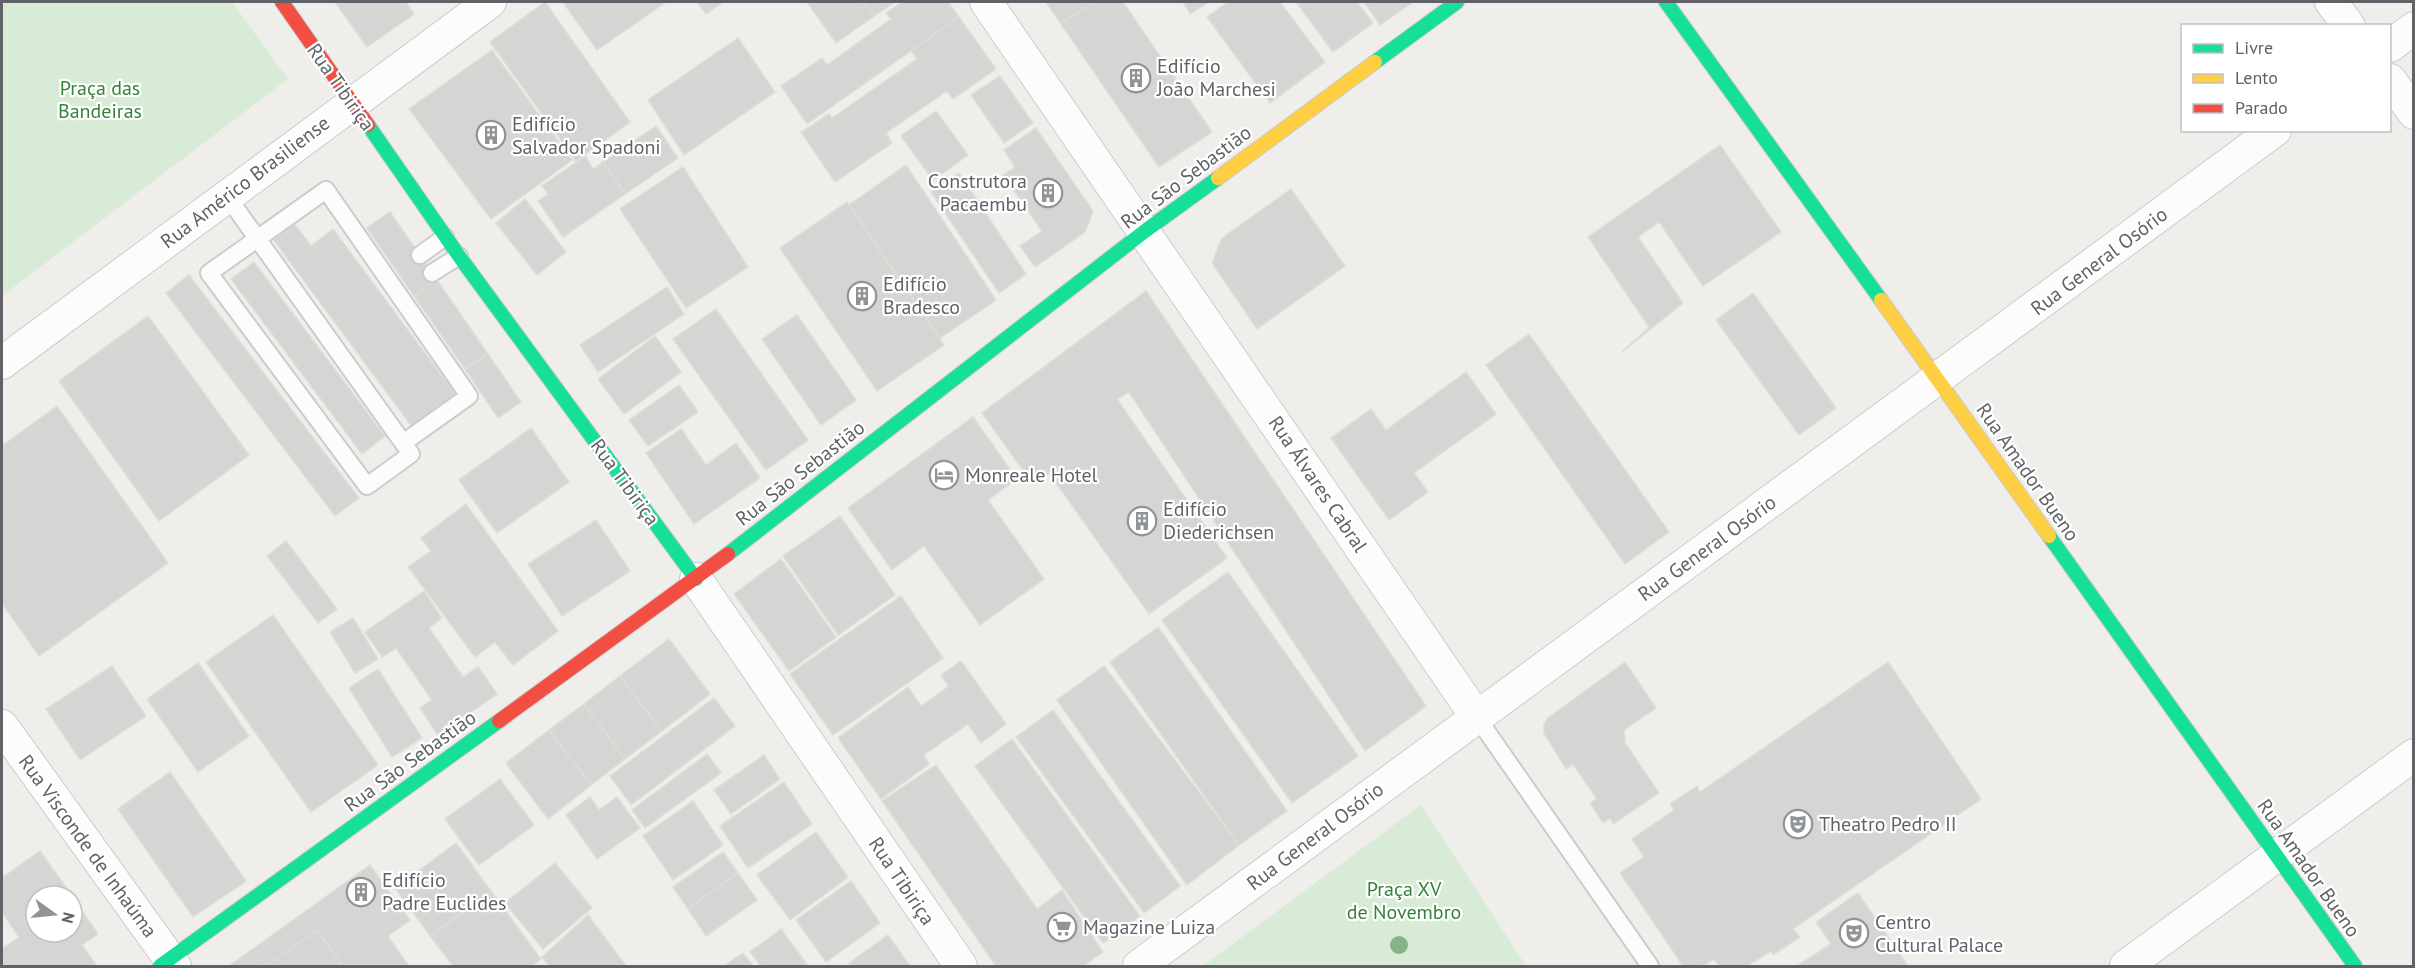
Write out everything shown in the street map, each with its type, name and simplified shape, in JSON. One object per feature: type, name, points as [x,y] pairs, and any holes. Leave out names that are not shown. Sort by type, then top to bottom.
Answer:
[{"type":"street","name":"Rua Tibiriça","points":[[282,2],[445,237],[696,579],[961,966]]},
{"type":"street","name":"Rua Américo Brasiliense","points":[[2,363],[490,2]]},
{"type":"street","name":"Rua Álvares Cabral","points":[[986,2],[1476,716]]},
{"type":"street","name":"Rua São Sebastião","points":[[168,964],[696,579],[1145,231],[1457,2]]},
{"type":"street","name":"Rua Amador Bueno","points":[[1666,2],[1939,380],[2355,966]]},
{"type":"street","points":[[2331,2],[2348,24]]},
{"type":"street","points":[[2391,45],[2414,28]]},
{"type":"street","points":[[2391,81],[2414,113]]},
{"type":"street","name":"Rua General Osório","points":[[1139,966],[1476,716],[1939,380],[2272,132]]},
{"type":"street","name":"Rua Visconde de Inhaúma","points":[[2,726],[168,964]]},
{"type":"street","points":[[2126,966],[2414,755]]},
{"type":"lane","points":[[227,196],[256,238],[403,443],[411,454],[368,486],[209,273],[256,238],[326,190],[392,274],[469,396],[403,443]]},
{"type":"lane","points":[[420,255],[445,237]]},
{"type":"lane","points":[[432,273],[459,256]]},
{"type":"lane","name":"Rua Álvares Cabral","points":[[1476,716],[1650,966]]},
{"type":"green space","name":"Praça das Bandeiras","points":[[2,2],[232,2],[288,79],[2,296]]},
{"type":"green space","name":"Praça XV de Novembro","points":[[1421,805],[1526,966],[1203,966]]},
{"type":"building","points":[[335,2],[406,2],[414,14],[367,47]]},
{"type":"building","points":[[545,2],[630,122],[576,161],[490,42]]},
{"type":"building","points":[[563,2],[666,2],[597,50]]},
{"type":"building","points":[[697,2],[723,2],[706,14]]},
{"type":"building","points":[[807,2],[863,2],[874,16],[836,43]]},
{"type":"building","points":[[863,2],[895,2],[874,16]]},
{"type":"building","points":[[902,2],[948,2],[959,17],[807,124],[781,86],[822,58],[827,65],[891,19],[886,13]]},
{"type":"building","points":[[1046,2],[1093,2],[1061,24]]},
{"type":"building","name":"Edifício João Marchesi","points":[[1093,2],[1123,2],[1212,132],[1159,167],[1061,24]]},
{"type":"building","points":[[1183,2],[1209,2],[1190,14]]},
{"type":"building","points":[[1228,2],[1280,2],[1325,62],[1270,103],[1207,17]]},
{"type":"building","points":[[1296,2],[1357,2],[1373,23],[1333,52]]},
{"type":"building","points":[[1364,2],[1413,2],[1380,25]]},
{"type":"building","points":[[959,17],[996,69],[953,99],[947,91],[886,133],[892,143],[835,182],[801,132],[829,114],[832,118],[917,59],[911,51]]},
{"type":"building","points":[[738,38],[775,92],[684,155],[648,100]]},
{"type":"building","name":"Edifício Salvador Spadoni","points":[[492,50],[572,160],[491,219],[409,109]]},
{"type":"building","points":[[1000,76],[1033,123],[1004,143],[971,95]]},
{"type":"building","points":[[936,111],[968,155],[933,180],[901,136]]},
{"type":"building","points":[[656,126],[678,158],[625,194],[603,162]]},
{"type":"building","name":"Construtora Pacaembu","points":[[1036,128],[1093,211],[1085,232],[1035,267],[1020,246],[1042,231],[1003,175],[1015,167],[1004,150]]},
{"type":"building","points":[[1720,145],[1781,232],[1703,286],[1659,222],[1638,237],[1683,303],[1622,352],[1649,327],[1588,237]]},
{"type":"building","points":[[585,156],[593,169],[603,162],[625,194],[563,237],[538,201],[548,194],[542,186]]},
{"type":"building","points":[[906,165],[996,300],[940,338],[849,205]]},
{"type":"building","points":[[683,167],[748,267],[686,308],[620,209]]},
{"type":"building","points":[[959,173],[1026,274],[999,293],[931,192]]},
{"type":"building","points":[[1291,189],[1345,266],[1257,329],[1212,263],[1222,238]]},
{"type":"building","points":[[525,199],[566,252],[537,275],[496,223]]},
{"type":"building","name":"Edifício Bradesco","points":[[847,202],[944,345],[877,391],[780,248]]},
{"type":"building","points":[[390,212],[437,280],[414,296],[367,228]]},
{"type":"building","points":[[294,223],[311,246],[333,229],[459,399],[416,432],[273,239]]},
{"type":"building","points":[[254,262],[385,436],[362,454],[231,279]]},
{"type":"building","points":[[189,275],[359,498],[335,516],[166,293]]},
{"type":"building","points":[[437,280],[488,354],[465,369],[414,296]]},
{"type":"building","points":[[667,287],[684,314],[598,372],[580,345]]},
{"type":"building","name":"Edifício Diederichsen","points":[[1146,291],[1426,706],[1365,751],[1129,392],[1117,399],[1227,558],[1149,614],[1049,473],[1033,484],[982,413]]},
{"type":"building","points":[[1753,293],[1836,408],[1799,435],[1716,320]]},
{"type":"building","points":[[716,309],[808,440],[766,470],[673,339]]},
{"type":"building","points":[[797,315],[856,400],[821,425],[762,339]]},
{"type":"building","points":[[148,316],[249,455],[159,521],[59,381]]},
{"type":"building","points":[[1529,334],[1669,532],[1625,564],[1486,365]]},
{"type":"building","points":[[655,336],[681,372],[624,414],[598,379]]},
{"type":"building","points":[[488,354],[521,402],[498,418],[465,369]]},
{"type":"building","points":[[1466,372],[1496,414],[1414,473],[1428,492],[1389,520],[1331,438],[1371,409],[1386,430]]},
{"type":"building","points":[[679,385],[698,412],[648,446],[629,420]]},
{"type":"building","points":[[57,406],[168,563],[39,656],[2,603],[2,446]]},
{"type":"building","points":[[973,417],[1017,479],[988,500],[1044,579],[980,625],[924,546],[892,570],[848,508]]},
{"type":"building","points":[[531,428],[569,482],[497,533],[459,480]]},
{"type":"building","points":[[681,429],[706,465],[736,443],[760,478],[694,524],[646,453]]},
{"type":"building","points":[[466,504],[558,631],[513,665],[495,642],[475,657],[408,567],[431,551],[421,538]]},
{"type":"building","points":[[840,516],[895,595],[838,635],[783,556]]},
{"type":"building","points":[[596,520],[630,571],[562,616],[528,564]]},
{"type":"building","points":[[286,541],[337,609],[318,623],[267,556]]},
{"type":"building","points":[[781,559],[836,637],[789,671],[734,594]]},
{"type":"building","points":[[1228,572],[1358,756],[1292,803],[1162,620]]},
{"type":"building","points":[[424,591],[442,618],[429,628],[463,677],[478,667],[497,694],[438,735],[420,708],[432,700],[396,648],[382,657],[365,632]]},
{"type":"building","points":[[901,596],[943,658],[833,735],[790,674]]},
{"type":"building","points":[[273,615],[378,765],[311,812],[206,662]]},
{"type":"building","points":[[353,618],[378,659],[355,673],[330,632]]},
{"type":"building","points":[[1158,627],[1287,811],[1239,845],[1110,662]]},
{"type":"building","points":[[669,639],[710,694],[662,731],[620,676]]},
{"type":"building","points":[[961,661],[1006,724],[981,743],[968,724],[924,755],[929,764],[881,799],[838,738],[908,687],[921,706],[949,686],[941,675]]},
{"type":"building","points":[[1625,662],[1656,708],[1624,730],[1625,743],[1659,793],[1613,824],[1610,818],[1603,823],[1590,803],[1597,799],[1573,764],[1566,769],[1544,733],[1544,724],[1548,718]]},
{"type":"building","name":"Theatro Pedro II","points":[[1888,662],[1981,799],[1793,929],[1800,937],[1773,955],[1771,951],[1747,966],[1719,966],[1714,959],[1703,966],[1683,966],[1620,873],[1644,857],[1632,839],[1674,810],[1670,804],[1697,786],[1700,792]]},
{"type":"building","points":[[198,663],[249,736],[198,772],[147,699]]},
{"type":"building","points":[[112,666],[146,716],[80,760],[46,709]]},
{"type":"building","points":[[1104,666],[1239,845],[1187,885],[1057,700]]},
{"type":"building","points":[[378,669],[422,738],[392,757],[349,688]]},
{"type":"building","points":[[620,676],[662,731],[625,759],[584,704]]},
{"type":"building","points":[[714,698],[735,726],[631,805],[610,776]]},
{"type":"building","points":[[584,704],[625,759],[591,785],[549,730]]},
{"type":"building","points":[[1053,710],[1180,886],[1144,913],[1016,737]]},
{"type":"building","points":[[549,730],[591,785],[548,819],[506,763]]},
{"type":"building","points":[[1012,739],[1140,916],[1103,943],[975,766]]},
{"type":"building","points":[[707,754],[721,773],[645,828],[632,810]]},
{"type":"building","points":[[764,755],[780,779],[731,814],[714,790]]},
{"type":"building","points":[[936,765],[1037,909],[1062,890],[1103,952],[1083,966],[996,966],[882,801]]},
{"type":"building","points":[[170,772],[246,881],[193,917],[118,809]]},
{"type":"building","points":[[500,779],[534,825],[479,865],[445,819]]},
{"type":"building","points":[[784,782],[812,824],[748,868],[720,826]]},
{"type":"building","points":[[590,797],[599,810],[617,797],[640,828],[597,859],[566,815]]},
{"type":"building","points":[[693,801],[723,845],[673,880],[643,836]]},
{"type":"building","points":[[816,832],[848,877],[790,920],[757,875]]},
{"type":"building","points":[[456,843],[491,891],[430,936],[395,888]]},
{"type":"building","points":[[40,851],[63,884],[24,884],[24,944],[83,944],[96,965],[2,966],[2,949],[19,937],[2,912],[2,878]]},
{"type":"building","points":[[723,852],[738,873],[688,909],[673,887]]},
{"type":"building","points":[[555,863],[592,908],[543,949],[505,903]]},
{"type":"building","name":"Edifício Padre Euclides","points":[[370,865],[410,920],[388,936],[408,965],[229,966]]},
{"type":"building","points":[[738,873],[757,900],[706,936],[688,909]]},
{"type":"building","points":[[851,881],[880,923],[826,962],[796,920]]},
{"type":"building","points":[[491,891],[541,959],[531,966],[453,966],[430,936]]},
{"type":"building","name":"Centro Cultural Palace","points":[[1858,893],[1908,966],[1797,966],[1831,944],[1816,922]]},
{"type":"building","points":[[84,914],[98,934],[84,944]]},
{"type":"building","points":[[588,915],[626,966],[549,966],[542,957]]},
{"type":"building","points":[[781,929],[808,966],[761,966],[750,952]]},
{"type":"building","points":[[317,930],[343,966],[266,966]]},
{"type":"building","points":[[888,935],[910,966],[852,966],[849,963]]},
{"type":"building","points":[[743,953],[753,966],[724,966]]},
{"type":"traffic: fast","points":[[1375,62],[1457,2]]},
{"type":"traffic: fast","points":[[1666,2],[1881,300]]},
{"type":"traffic: fast","points":[[368,125],[459,256],[696,579]]},
{"type":"traffic: fast","points":[[728,554],[1145,231],[1218,178]]},
{"type":"traffic: fast","points":[[2049,536],[2355,966]]},
{"type":"traffic: fast","points":[[160,966],[499,721]]},
{"type":"traffic: slow","points":[[1218,178],[1375,62]]},
{"type":"traffic: slow","points":[[1881,300],[2049,536]]},
{"type":"traffic: jam","points":[[282,2],[368,125]]},
{"type":"traffic: jam","points":[[499,721],[728,554]]},
{"type":"place","name":"Edifício João Marchesi","points":[[1136,78]]},
{"type":"place","name":"Edifício Salvador Spadoni","points":[[491,135]]},
{"type":"place","name":"Construtora Pacaembu","points":[[1048,193]]},
{"type":"place","name":"Edifício Bradesco","points":[[862,296]]},
{"type":"place","name":"Monreale Hotel","points":[[944,475]]},
{"type":"place","name":"Edifício Diederichsen","points":[[1142,521]]},
{"type":"place","name":"Theatro Pedro II","points":[[1798,824]]},
{"type":"place","name":"Edifício Padre Euclides","points":[[361,892]]},
{"type":"place","name":"Magazine Luiza","points":[[1062,927]]},
{"type":"place","name":"Centro Cultural Palace","points":[[1854,933]]}]
